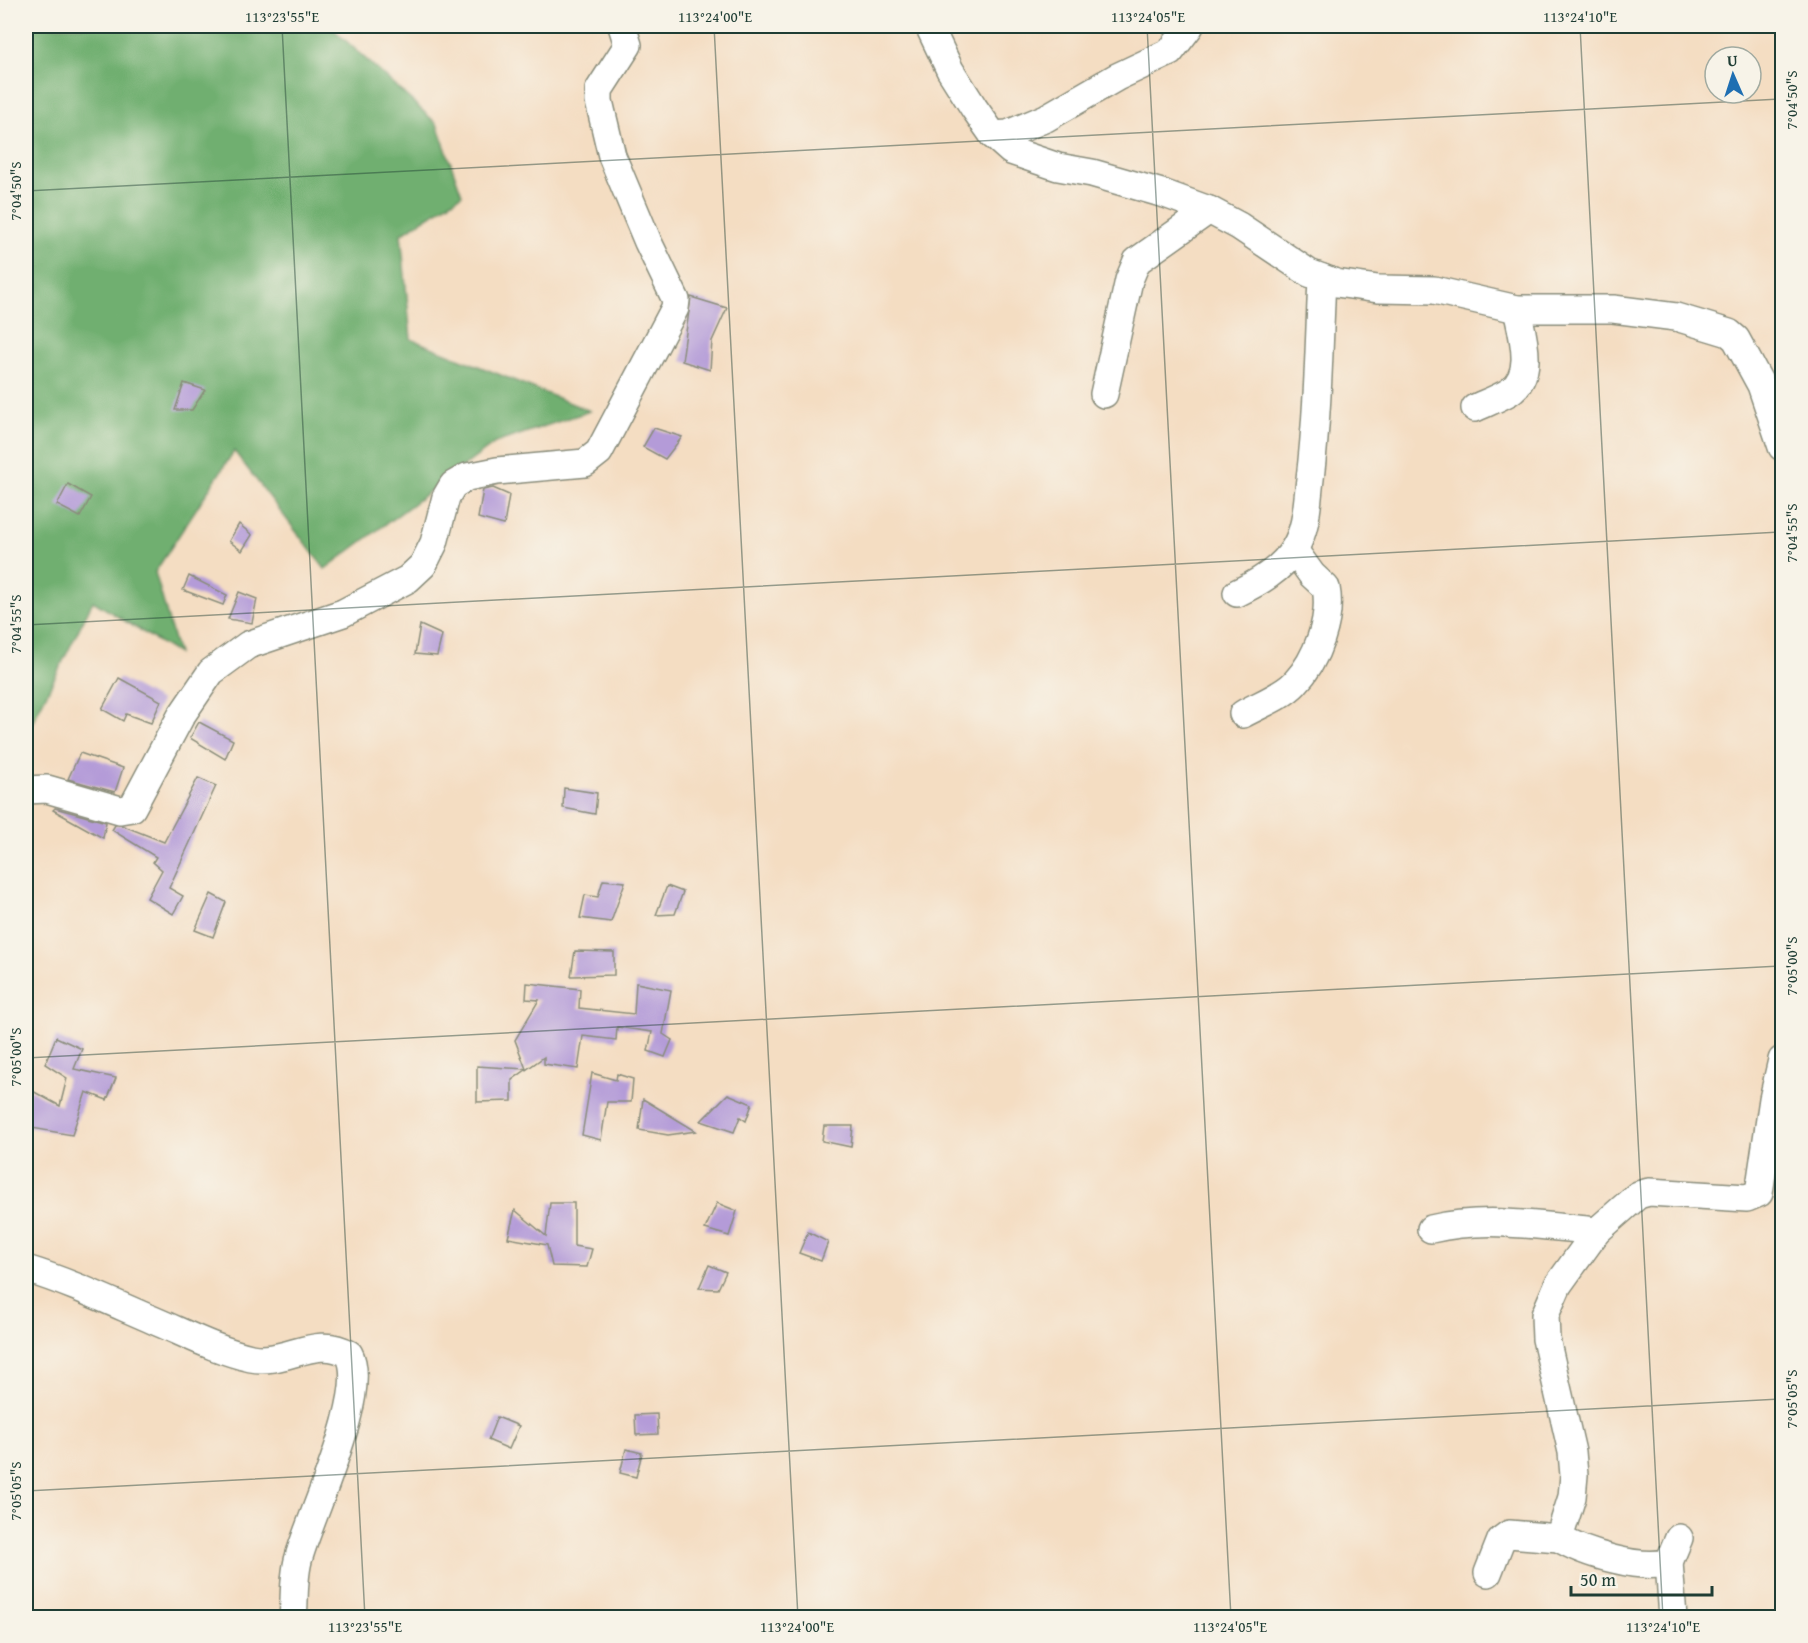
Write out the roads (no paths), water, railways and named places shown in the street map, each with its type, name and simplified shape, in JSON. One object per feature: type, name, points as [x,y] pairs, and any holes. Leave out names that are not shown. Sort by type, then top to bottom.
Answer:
[{"type":"street","points":[[26,790],[46,789],[120,810],[132,808],[181,716],[212,672],[248,645],[343,613],[408,579],[423,565],[434,543],[446,497],[453,485],[467,477],[497,471],[585,463],[599,452],[651,347],[675,308],[676,300],[648,242],[612,156],[599,101],[599,90],[628,45],[622,26]]},
{"type":"street","points":[[929,26],[950,70],[993,135],[1020,156],[1165,194],[1209,210],[1239,226],[1309,273],[1322,278],[1336,283],[1378,289],[1434,290],[1517,309],[1613,309],[1676,317],[1729,333],[1736,339],[1761,385],[1782,447]]},
{"type":"street","points":[[993,135],[1008,134],[1046,118],[1117,77],[1174,50],[1190,26]]},
{"type":"street","points":[[1104,394],[1129,280],[1137,261],[1209,210]]},
{"type":"street","points":[[1237,593],[1261,581],[1294,550],[1304,529],[1315,436],[1322,278]]},
{"type":"street","points":[[1475,408],[1511,391],[1521,379],[1525,358],[1517,309]]},
{"type":"street","points":[[1243,714],[1295,683],[1315,652],[1329,611],[1326,588],[1312,575],[1294,550]]},
{"type":"street","points":[[1559,1538],[1572,1497],[1574,1475],[1572,1452],[1546,1339],[1545,1315],[1558,1285],[1597,1231],[1638,1195],[1649,1192],[1747,1198],[1759,1193],[1773,1099],[1782,1060]]},
{"type":"street","points":[[1431,1230],[1453,1224],[1502,1222],[1597,1231]]},
{"type":"street","points":[[26,1269],[54,1277],[200,1343],[252,1358],[279,1358],[324,1346],[349,1354],[354,1368],[355,1388],[338,1446],[299,1558],[294,1610]]},
{"type":"street","points":[[1488,1573],[1501,1540],[1509,1534],[1559,1538],[1576,1548],[1617,1559],[1659,1565],[1674,1550],[1673,1617]]}]
